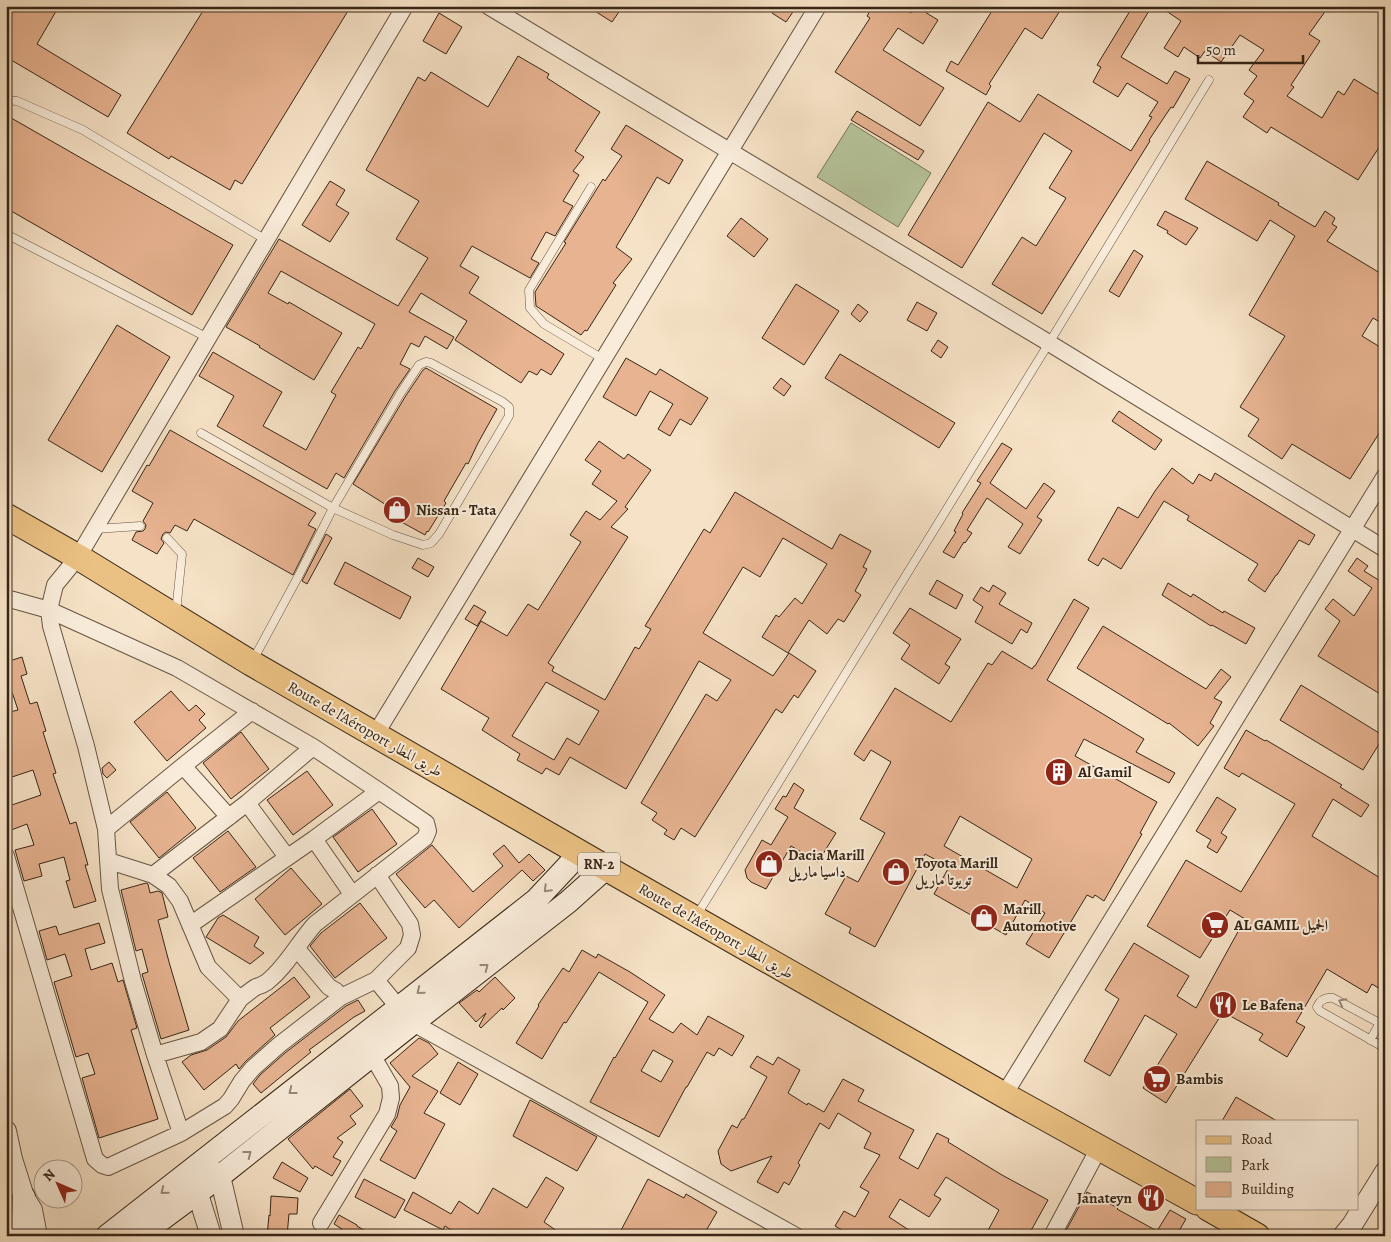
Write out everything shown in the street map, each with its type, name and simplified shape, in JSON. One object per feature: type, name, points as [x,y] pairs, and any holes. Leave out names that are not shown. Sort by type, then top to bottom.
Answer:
[{"type":"main road","name":"Route de l'Aéroport طريق المطار","points":[[6,516],[78,557],[251,663],[694,919],[1196,1201]]},
{"type":"main road","points":[[139,1236],[197,1191],[220,1176],[372,1055],[406,1016],[536,900],[580,853]]},
{"type":"main road","points":[[107,1236],[200,1163],[568,902],[606,868]]},
{"type":"main road","points":[[20,1236],[23,1226],[24,1197]]},
{"type":"main road","points":[[1212,1210],[1257,1236]]},
{"type":"street","points":[[181,1133],[133,981],[110,889],[106,829],[86,746],[51,626],[49,610],[56,585],[78,557],[95,530],[405,6]]},
{"type":"street","points":[[488,6],[1049,343],[1385,549]]},
{"type":"street","points":[[375,735],[818,6]]},
{"type":"street","points":[[1004,1095],[1385,476]]},
{"type":"street","points":[[6,598],[49,610],[177,668],[313,747],[426,824],[428,831],[425,838],[315,924],[303,937],[297,949],[266,983],[254,988],[240,999],[220,1029],[201,1042],[155,1055]]},
{"type":"street","points":[[106,829],[252,711]]},
{"type":"street","points":[[153,875],[229,818],[313,747]]},
{"type":"street","points":[[183,766],[229,818]]},
{"type":"street","points":[[190,925],[379,791]]},
{"type":"street","points":[[247,803],[288,857]]},
{"type":"street","points":[[314,838],[352,894]]},
{"type":"street","points":[[6,856],[95,1159],[108,1167],[181,1133],[225,1106],[253,1068],[279,1045],[340,996],[376,980],[408,948],[412,935],[410,924],[377,875]]},
{"type":"street","points":[[109,861],[153,875],[169,886],[180,901],[208,967],[240,999]]},
{"type":"street","points":[[297,949],[329,987],[340,996]]},
{"type":"street","points":[[376,980],[406,1016],[796,1236]]},
{"type":"street","points":[[320,1223],[387,1114],[391,1098],[390,1086],[372,1055]]},
{"type":"street","points":[[6,1131],[12,1159],[24,1197],[32,1210],[37,1236]]},
{"type":"street","points":[[1052,1236],[1099,1148]]},
{"type":"street","points":[[211,1236],[197,1191],[200,1163],[220,1176],[234,1236]]},
{"type":"street","points":[[1348,1232],[1385,1172]]},
{"type":"lane","points":[[694,919],[1209,80]]},
{"type":"lane","points":[[6,100],[17,101],[83,130],[266,240]]},
{"type":"lane","points":[[591,187],[529,290],[530,308],[544,324],[604,359]]},
{"type":"lane","points":[[6,234],[208,338]]},
{"type":"lane","points":[[201,433],[333,508],[423,545],[431,543],[439,534],[509,416],[509,407],[504,402],[431,363],[426,362],[420,366],[400,394],[333,508],[251,663]]},
{"type":"lane","points":[[95,530],[140,526]]},
{"type":"lane","points":[[167,538],[182,554],[175,616]]},
{"type":"lane","points":[[1370,1040],[1382,1024],[1333,998],[1328,997],[1318,1003],[1317,1007],[1320,1011],[1370,1040],[1385,1048]]},
{"type":"green space","points":[[851,123],[931,173],[898,227],[817,177]]},
{"type":"building","points":[[6,6],[59,6],[37,44],[121,95],[108,117],[6,57]]},
{"type":"building","points":[[206,6],[351,6],[242,184],[235,180],[230,190],[171,156],[169,159],[127,133]]},
{"type":"building","points":[[587,6],[623,6],[612,22]]},
{"type":"building","points":[[776,6],[797,6],[786,22],[772,13]]},
{"type":"building","points":[[873,6],[900,6],[911,13],[915,6],[938,20],[923,44],[898,28],[883,50],[944,88],[920,126],[835,72],[870,18],[867,16]]},
{"type":"building","points":[[995,6],[1063,6],[1042,39],[1025,28],[989,84],[991,86],[986,95],[946,71],[951,61],[958,65]]},
{"type":"building","points":[[1133,6],[1152,6],[1121,57],[1167,84],[1175,71],[1190,79],[1173,108],[1171,107],[1149,140],[1042,314],[992,284],[1022,237],[1036,246],[1066,198],[1049,188],[1072,151],[1044,133],[962,268],[908,235],[988,102],[1020,122],[1038,94],[1131,151],[1152,117],[1149,116],[1158,102],[1127,83],[1118,97],[1093,82],[1101,67],[1097,65]]},
{"type":"building","points":[[1159,6],[1273,6],[1280,11],[1283,6],[1329,6],[1309,34],[1320,41],[1291,85],[1294,87],[1287,96],[1322,118],[1338,91],[1344,95],[1354,79],[1385,98],[1385,138],[1358,180],[1271,127],[1267,133],[1243,117],[1254,101],[1244,94],[1257,76],[1249,70],[1264,50],[1240,35],[1221,62],[1205,51],[1200,58],[1184,47],[1178,57],[1164,48],[1181,21]]},
{"type":"building","points":[[439,13],[462,27],[446,54],[423,41]]},
{"type":"building","points":[[518,56],[549,74],[547,78],[600,112],[575,151],[584,157],[573,171],[579,175],[563,201],[573,206],[555,236],[546,232],[531,259],[539,263],[530,278],[472,246],[460,266],[479,277],[469,293],[564,354],[551,375],[541,369],[537,375],[529,371],[521,383],[455,340],[467,321],[421,293],[409,312],[454,337],[447,349],[425,336],[419,347],[411,343],[400,364],[410,369],[344,478],[336,473],[327,489],[217,426],[234,396],[199,376],[213,352],[282,392],[263,426],[306,450],[336,395],[331,392],[358,347],[361,349],[375,324],[281,271],[268,293],[288,304],[289,302],[342,333],[314,380],[226,327],[279,239],[398,306],[428,258],[396,239],[419,201],[366,170],[418,77],[425,81],[431,72],[488,107]]},
{"type":"building","points":[[857,111],[924,151],[918,160],[851,120]]},
{"type":"building","points":[[6,115],[233,245],[192,315],[6,208]]},
{"type":"building","points":[[626,125],[683,160],[669,184],[657,177],[616,247],[632,259],[613,283],[616,285],[587,331],[585,330],[581,335],[536,306],[535,292],[603,179],[605,181],[622,156],[611,149]]},
{"type":"building","points":[[1207,161],[1279,203],[1278,205],[1315,227],[1325,211],[1335,218],[1332,224],[1337,227],[1327,241],[1385,276],[1385,325],[1373,318],[1362,336],[1385,350],[1385,424],[1350,479],[1292,444],[1282,459],[1248,436],[1259,419],[1240,407],[1285,336],[1249,315],[1295,236],[1270,220],[1257,241],[1185,199]]},
{"type":"building","points":[[330,181],[345,190],[336,205],[349,213],[330,242],[302,225]]},
{"type":"building","points":[[1165,211],[1198,228],[1186,245],[1157,225]]},
{"type":"building","points":[[741,218],[768,239],[754,257],[727,236]]},
{"type":"building","points":[[1134,250],[1143,256],[1119,297],[1109,291]]},
{"type":"building","points":[[796,284],[839,311],[804,365],[762,338]]},
{"type":"building","points":[[917,302],[937,313],[927,331],[907,320]]},
{"type":"building","points":[[858,304],[868,312],[860,322],[851,314]]},
{"type":"building","points":[[117,325],[170,357],[102,472],[48,440]]},
{"type":"building","points":[[938,340],[948,347],[941,358],[931,351]]},
{"type":"building","points":[[840,354],[955,423],[939,448],[825,378]]},
{"type":"building","points":[[626,358],[656,375],[660,369],[708,398],[691,425],[680,419],[670,436],[658,429],[673,404],[650,391],[636,416],[603,397]]},
{"type":"building","points":[[426,368],[497,409],[468,464],[466,463],[444,501],[446,503],[425,535],[396,519],[399,513],[353,484],[405,397]]},
{"type":"building","points":[[781,378],[791,386],[784,396],[773,388]]},
{"type":"building","points":[[1119,411],[1162,440],[1155,450],[1112,421]]},
{"type":"building","points":[[170,430],[316,513],[308,525],[316,529],[293,575],[194,519],[187,531],[175,525],[170,533],[166,532],[163,534],[161,539],[164,543],[157,554],[132,540],[136,532],[145,529],[146,525],[143,521],[153,503],[132,491]]},
{"type":"building","points":[[599,441],[624,459],[628,454],[651,470],[625,507],[628,509],[611,527],[628,537],[548,663],[554,667],[552,671],[605,700],[635,647],[639,649],[651,629],[645,626],[704,529],[710,533],[735,492],[832,549],[840,534],[871,551],[863,567],[867,569],[855,591],[861,595],[844,622],[838,619],[827,634],[809,620],[788,653],[762,637],[776,615],[779,617],[795,598],[802,604],[827,564],[783,538],[760,577],[743,567],[703,633],[773,676],[789,653],[816,671],[798,698],[794,695],[782,713],[776,709],[695,837],[681,828],[674,840],[664,834],[667,830],[652,820],[657,813],[641,803],[706,694],[717,701],[731,680],[699,661],[626,789],[570,757],[559,775],[546,768],[542,774],[517,760],[520,754],[482,730],[489,718],[441,689],[481,621],[507,636],[528,604],[538,610],[581,542],[570,535],[586,511],[600,520],[617,501],[592,484],[601,471],[585,460]],"holes":[[[546,682],[599,711],[579,745],[567,738],[554,760],[512,736]]]},
{"type":"building","points":[[1002,443],[1012,449],[990,483],[1026,509],[1044,483],[1055,491],[1037,517],[1042,520],[1020,554],[1008,547],[1023,524],[987,498],[967,530],[972,533],[954,558],[943,552],[956,532],[954,531],[962,513],[981,483],[977,481]]},
{"type":"building","points":[[1172,468],[1193,484],[1199,474],[1211,481],[1215,473],[1315,535],[1309,545],[1299,540],[1265,592],[1248,580],[1258,564],[1187,520],[1189,516],[1164,501],[1121,569],[1103,558],[1098,566],[1088,560],[1118,507],[1138,518]]},
{"type":"building","points":[[326,534],[332,538],[307,584],[302,581]]},
{"type":"building","points":[[418,558],[434,567],[428,577],[412,568]]},
{"type":"building","points":[[1357,558],[1368,566],[1364,571],[1385,584],[1385,697],[1318,656],[1340,621],[1325,609],[1333,599],[1354,616],[1372,588],[1348,571]]},
{"type":"building","points":[[345,562],[411,597],[400,619],[334,584]]},
{"type":"building","points":[[937,580],[963,595],[956,609],[929,594]]},
{"type":"building","points":[[1168,583],[1191,597],[1193,594],[1223,613],[1224,611],[1255,628],[1246,644],[1211,626],[1162,595]]},
{"type":"building","points":[[993,585],[1006,593],[999,604],[1032,623],[1027,633],[1021,629],[1012,644],[975,622],[983,607],[973,600],[981,587],[989,592]]},
{"type":"building","points":[[1074,599],[1089,608],[1047,680],[1144,739],[1136,752],[1175,773],[1169,783],[1084,739],[1075,756],[1157,802],[1140,833],[1142,834],[1104,901],[1095,895],[1093,898],[1087,895],[1049,958],[1026,944],[1045,913],[1025,900],[1006,935],[934,894],[949,867],[925,854],[875,947],[849,933],[851,928],[825,914],[846,876],[858,882],[885,833],[860,819],[891,762],[871,750],[864,761],[854,754],[895,688],[951,722],[988,663],[992,665],[1002,651],[1032,669]],"holes":[[[960,816],[1032,859],[1017,888],[944,846]]]},
{"type":"building","points":[[474,605],[486,612],[477,626],[465,619]]},
{"type":"building","points":[[910,608],[961,639],[945,664],[950,667],[939,684],[901,659],[910,645],[893,633]]},
{"type":"building","points":[[1103,626],[1206,689],[1221,669],[1231,677],[1214,698],[1222,702],[1210,723],[1214,726],[1198,746],[1169,723],[1077,668]]},
{"type":"building","points":[[22,657],[27,674],[21,676],[30,704],[37,702],[46,731],[43,732],[56,773],[53,774],[70,824],[76,822],[88,865],[85,865],[96,901],[74,908],[66,881],[70,880],[64,857],[39,864],[42,876],[24,881],[15,850],[34,845],[27,824],[6,832],[6,807],[41,795],[33,770],[6,779],[6,713],[18,710],[8,680],[6,680],[6,662]]},
{"type":"building","points":[[1301,685],[1384,736],[1363,770],[1280,720]]},
{"type":"building","points":[[171,691],[189,711],[196,705],[205,714],[199,720],[206,728],[167,761],[134,722]]},
{"type":"building","points":[[1246,730],[1342,785],[1340,787],[1369,805],[1361,817],[1333,799],[1312,836],[1385,881],[1385,992],[1372,984],[1367,993],[1327,969],[1296,1022],[1305,1027],[1287,1057],[1259,1040],[1263,1034],[1223,1012],[1166,1103],[1143,1088],[1177,1034],[1145,1015],[1110,1076],[1084,1061],[1119,999],[1105,990],[1134,943],[1189,976],[1177,996],[1196,1008],[1245,919],[1230,910],[1200,958],[1147,926],[1186,860],[1241,892],[1295,804],[1242,773],[1239,777],[1224,768]]},
{"type":"building","points":[[241,732],[269,769],[231,799],[203,763]]},
{"type":"building","points":[[109,762],[116,770],[107,778],[103,774],[102,768]]},
{"type":"building","points":[[307,771],[333,805],[293,835],[267,800]]},
{"type":"building","points":[[794,783],[804,790],[794,808],[836,833],[818,862],[791,846],[766,889],[751,882],[747,878],[745,870],[762,840],[771,845],[788,817],[775,809],[783,796],[786,797]]},
{"type":"building","points":[[167,792],[196,828],[159,858],[130,822]]},
{"type":"building","points":[[1217,797],[1236,809],[1221,833],[1227,837],[1217,853],[1207,847],[1211,840],[1196,831]]},
{"type":"building","points":[[372,809],[397,844],[358,872],[333,837]]},
{"type":"building","points":[[228,831],[256,867],[220,892],[193,858]]},
{"type":"building","points":[[432,845],[473,892],[503,866],[493,854],[504,845],[519,863],[529,854],[545,870],[533,881],[522,870],[459,928],[434,900],[425,908],[396,874]]},
{"type":"building","points":[[291,868],[322,904],[285,935],[255,899]]},
{"type":"building","points":[[146,883],[150,893],[158,891],[162,893],[168,917],[158,920],[189,1030],[161,1039],[142,974],[148,972],[142,949],[136,951],[121,890]]},
{"type":"building","points":[[360,903],[387,938],[335,978],[310,946],[321,933]]},
{"type":"building","points":[[223,915],[259,937],[254,946],[264,953],[250,964],[206,937],[218,918]]},
{"type":"building","points":[[99,923],[105,943],[85,949],[91,970],[112,963],[118,982],[123,980],[137,1028],[131,1030],[158,1119],[99,1138],[82,1078],[95,1074],[88,1053],[76,1057],[54,982],[72,976],[65,954],[47,960],[39,931],[56,926],[59,935]]},
{"type":"building","points":[[582,950],[596,958],[598,954],[665,995],[649,1019],[673,1033],[681,1023],[697,1035],[708,1016],[744,1036],[732,1056],[719,1048],[714,1056],[707,1052],[659,1137],[590,1102],[614,1057],[648,1002],[599,972],[566,1023],[564,1022],[542,1059],[516,1043],[538,1005],[563,968],[569,972]],"holes":[[[653,1050],[673,1061],[661,1082],[641,1071]]]},
{"type":"building","points":[[294,977],[310,997],[270,1028],[275,1035],[239,1069],[236,1064],[204,1090],[182,1062],[191,1055],[207,1050],[226,1037],[238,1021]]},
{"type":"building","points":[[495,977],[515,998],[481,1028],[479,1026],[486,1013],[476,1022],[459,1003],[477,990],[479,992]]},
{"type":"building","points":[[358,1000],[365,1011],[309,1050],[311,1052],[261,1093],[253,1084],[260,1075],[285,1053],[346,1006]]},
{"type":"building","points":[[419,1038],[429,1043],[438,1054],[412,1076],[438,1091],[424,1113],[445,1124],[415,1179],[380,1160],[397,1131],[391,1127],[410,1087],[390,1063]]},
{"type":"building","points":[[757,1056],[773,1065],[778,1057],[800,1070],[788,1093],[807,1105],[808,1103],[824,1112],[843,1079],[864,1090],[858,1101],[914,1130],[899,1158],[918,1169],[937,1133],[949,1139],[948,1142],[1002,1175],[1048,1200],[1028,1236],[985,1236],[999,1210],[946,1177],[934,1195],[941,1199],[929,1217],[900,1199],[889,1217],[918,1236],[852,1236],[835,1226],[844,1211],[855,1217],[869,1192],[860,1187],[880,1155],[864,1148],[871,1133],[838,1113],[829,1129],[820,1123],[798,1163],[800,1165],[789,1185],[784,1182],[778,1193],[757,1182],[772,1156],[731,1171],[721,1164],[718,1151],[732,1125],[737,1128],[742,1119],[744,1119],[767,1077],[750,1067]]},
{"type":"building","points":[[458,1062],[478,1074],[460,1105],[440,1093]]},
{"type":"building","points":[[350,1089],[363,1106],[350,1116],[356,1124],[337,1138],[343,1142],[333,1157],[341,1161],[332,1176],[315,1166],[313,1169],[288,1139]]},
{"type":"building","points":[[1236,1097],[1275,1120],[1223,1120]]},
{"type":"building","points":[[530,1100],[597,1137],[577,1171],[513,1136]]},
{"type":"building","points":[[282,1162],[308,1178],[300,1192],[273,1178]]},
{"type":"building","points":[[546,1177],[564,1188],[544,1222],[564,1236],[460,1236],[445,1226],[443,1230],[404,1210],[413,1192],[451,1214],[459,1201],[478,1214],[493,1188],[527,1208]]},
{"type":"building","points":[[364,1179],[405,1200],[395,1218],[355,1197]]},
{"type":"building","points":[[648,1179],[684,1198],[686,1194],[717,1212],[703,1236],[618,1236]]},
{"type":"building","points":[[1087,1192],[1157,1231],[1170,1210],[1186,1219],[1176,1236],[1125,1236],[1114,1230],[1111,1236],[1063,1236]]},
{"type":"building","points":[[271,1196],[298,1198],[297,1214],[289,1214],[287,1236],[267,1236]]},
{"type":"building","points":[[339,1215],[374,1236],[338,1236],[342,1229],[334,1224]]},
{"type":"place","name":"Nissan - Tata","points":[[397,510]]},
{"type":"place","name":"Al Gamil","points":[[1059,772]]},
{"type":"place","name":"Dacia Marill داسيا ماريل","points":[[769,864]]},
{"type":"place","name":"Toyota Marill تويوتا ماريل","points":[[896,872]]},
{"type":"place","name":"Marill Automotive","points":[[984,918]]},
{"type":"place","name":"AL GAMIL الجميل","points":[[1215,925]]},
{"type":"place","name":"Le Bafena","points":[[1223,1005]]},
{"type":"place","name":"Bambis","points":[[1157,1079]]},
{"type":"place","name":"Janateyn","points":[[1151,1198]]}]
